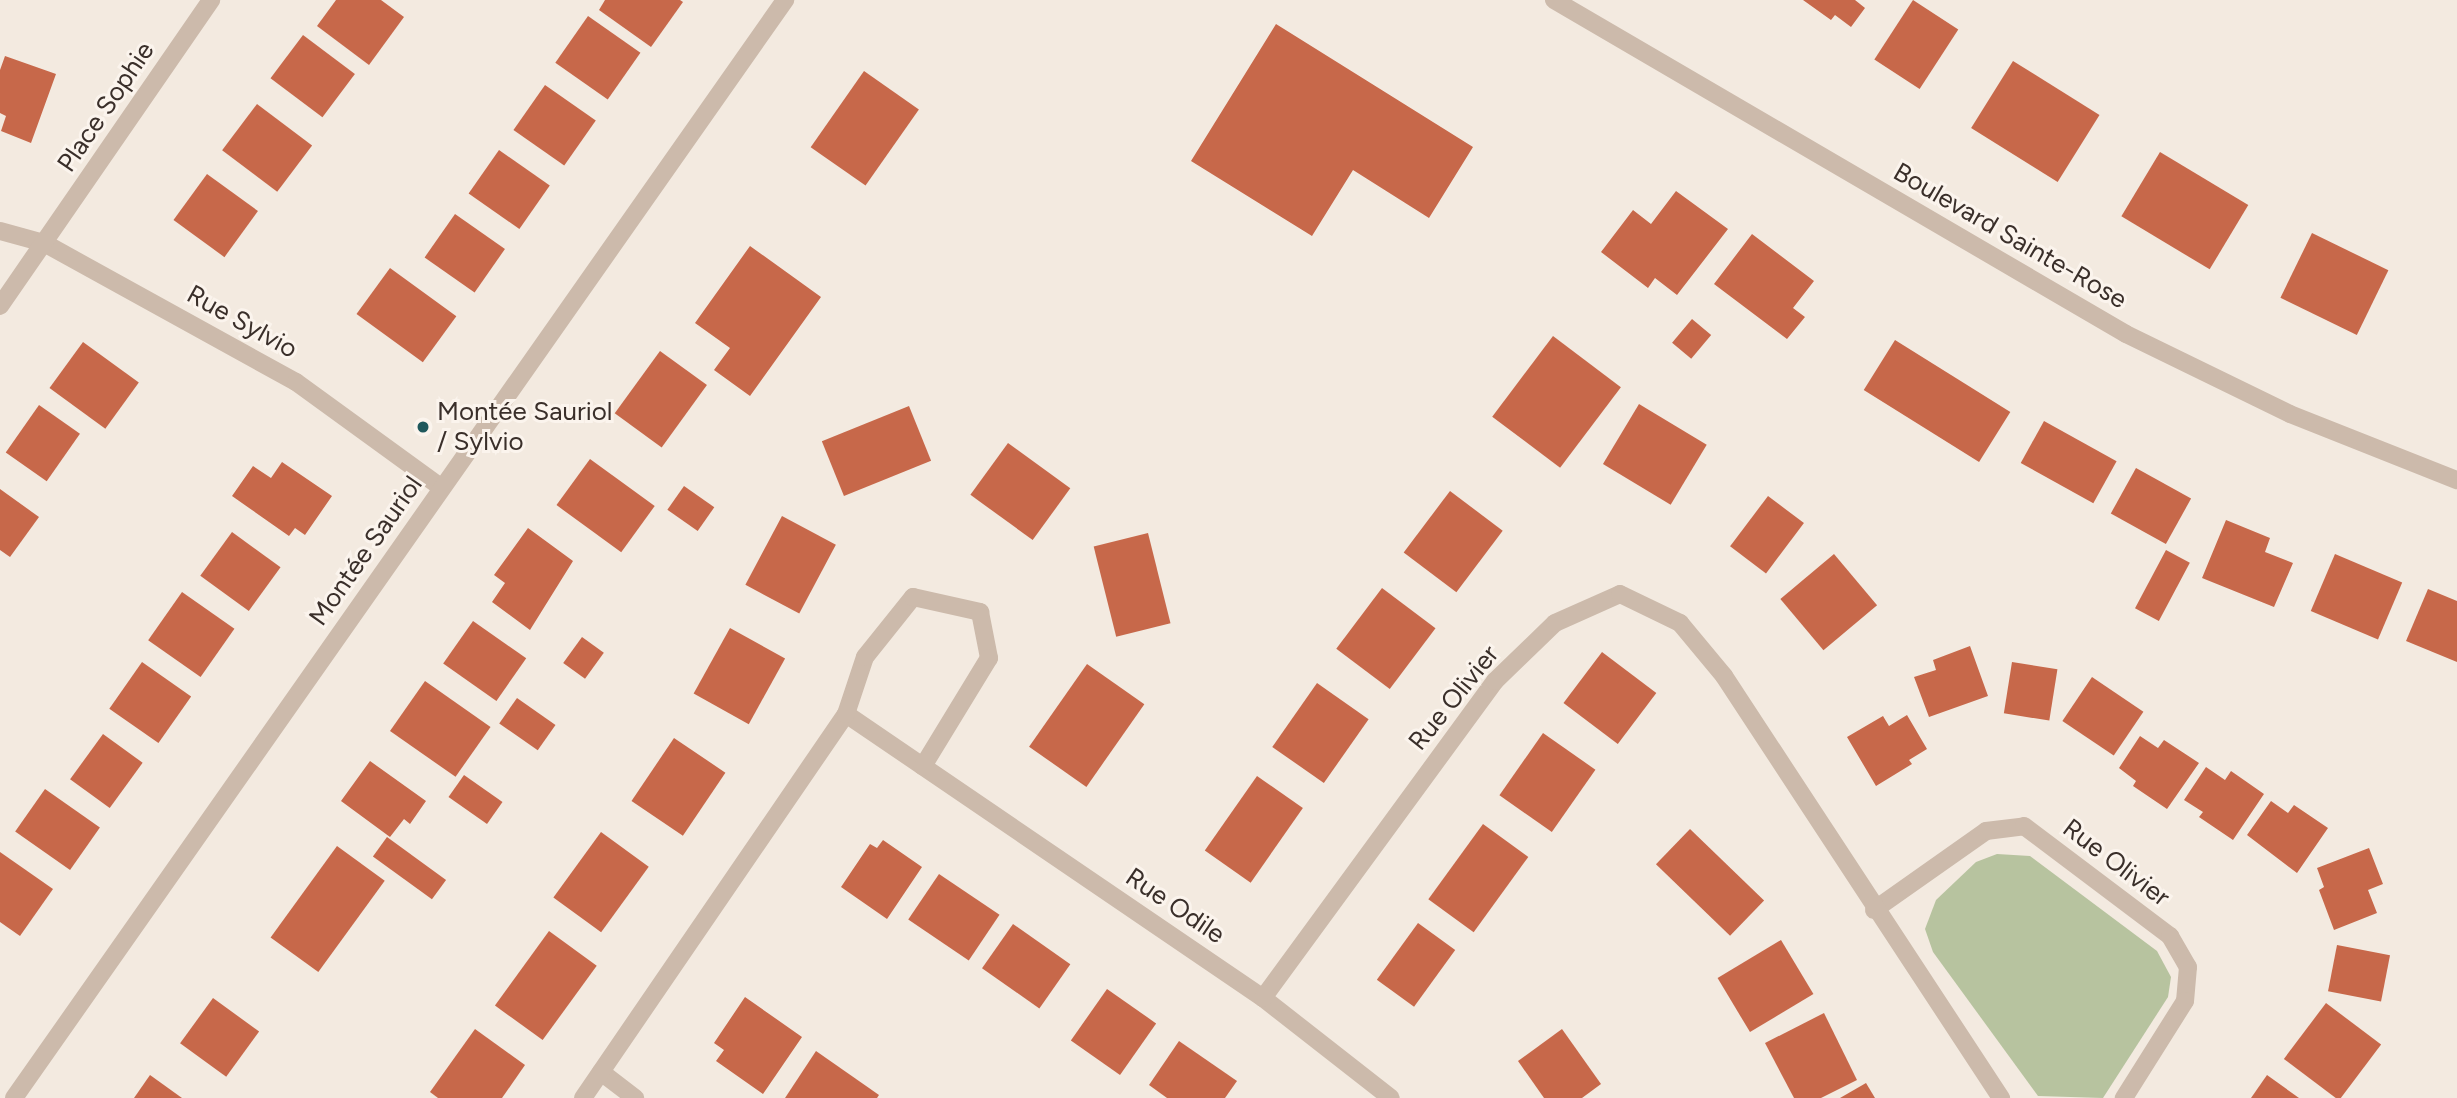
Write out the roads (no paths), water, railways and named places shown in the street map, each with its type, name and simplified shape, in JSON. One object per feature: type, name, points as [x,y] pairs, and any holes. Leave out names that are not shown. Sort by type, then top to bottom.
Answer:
[{"type":"street","name":"Place Sophie","points":[[0,306],[211,0]]},
{"type":"street","name":"Montée Sauriol","points":[[14,1098],[785,0]]},
{"type":"street","name":"Boulevard Sainte-Rose","points":[[1555,0],[2126,334],[2290,414],[2457,480]]},
{"type":"street","name":"Rue Sylvio","points":[[0,231],[44,243],[296,382],[442,488]]},
{"type":"street","name":"Rue Olivier","points":[[1263,998],[1495,681],[1555,622],[1620,594],[1680,623],[1724,676],[1874,910],[2001,1098]]},
{"type":"street","points":[[583,1098],[846,714],[865,657],[913,597],[979,612],[989,658],[923,766]]},
{"type":"street","name":"Rue Odile","points":[[846,714],[1263,998],[1391,1098]]},
{"type":"street","name":"Rue Olivier","points":[[1874,910],[1986,831],[2024,827],[2170,936],[2188,967],[2185,1001],[2124,1098]]},
{"type":"street","points":[[601,1072],[635,1098]]},
{"type":"place","name":"Montée Sauriol / Sylvio","points":[[423,427]]}]
